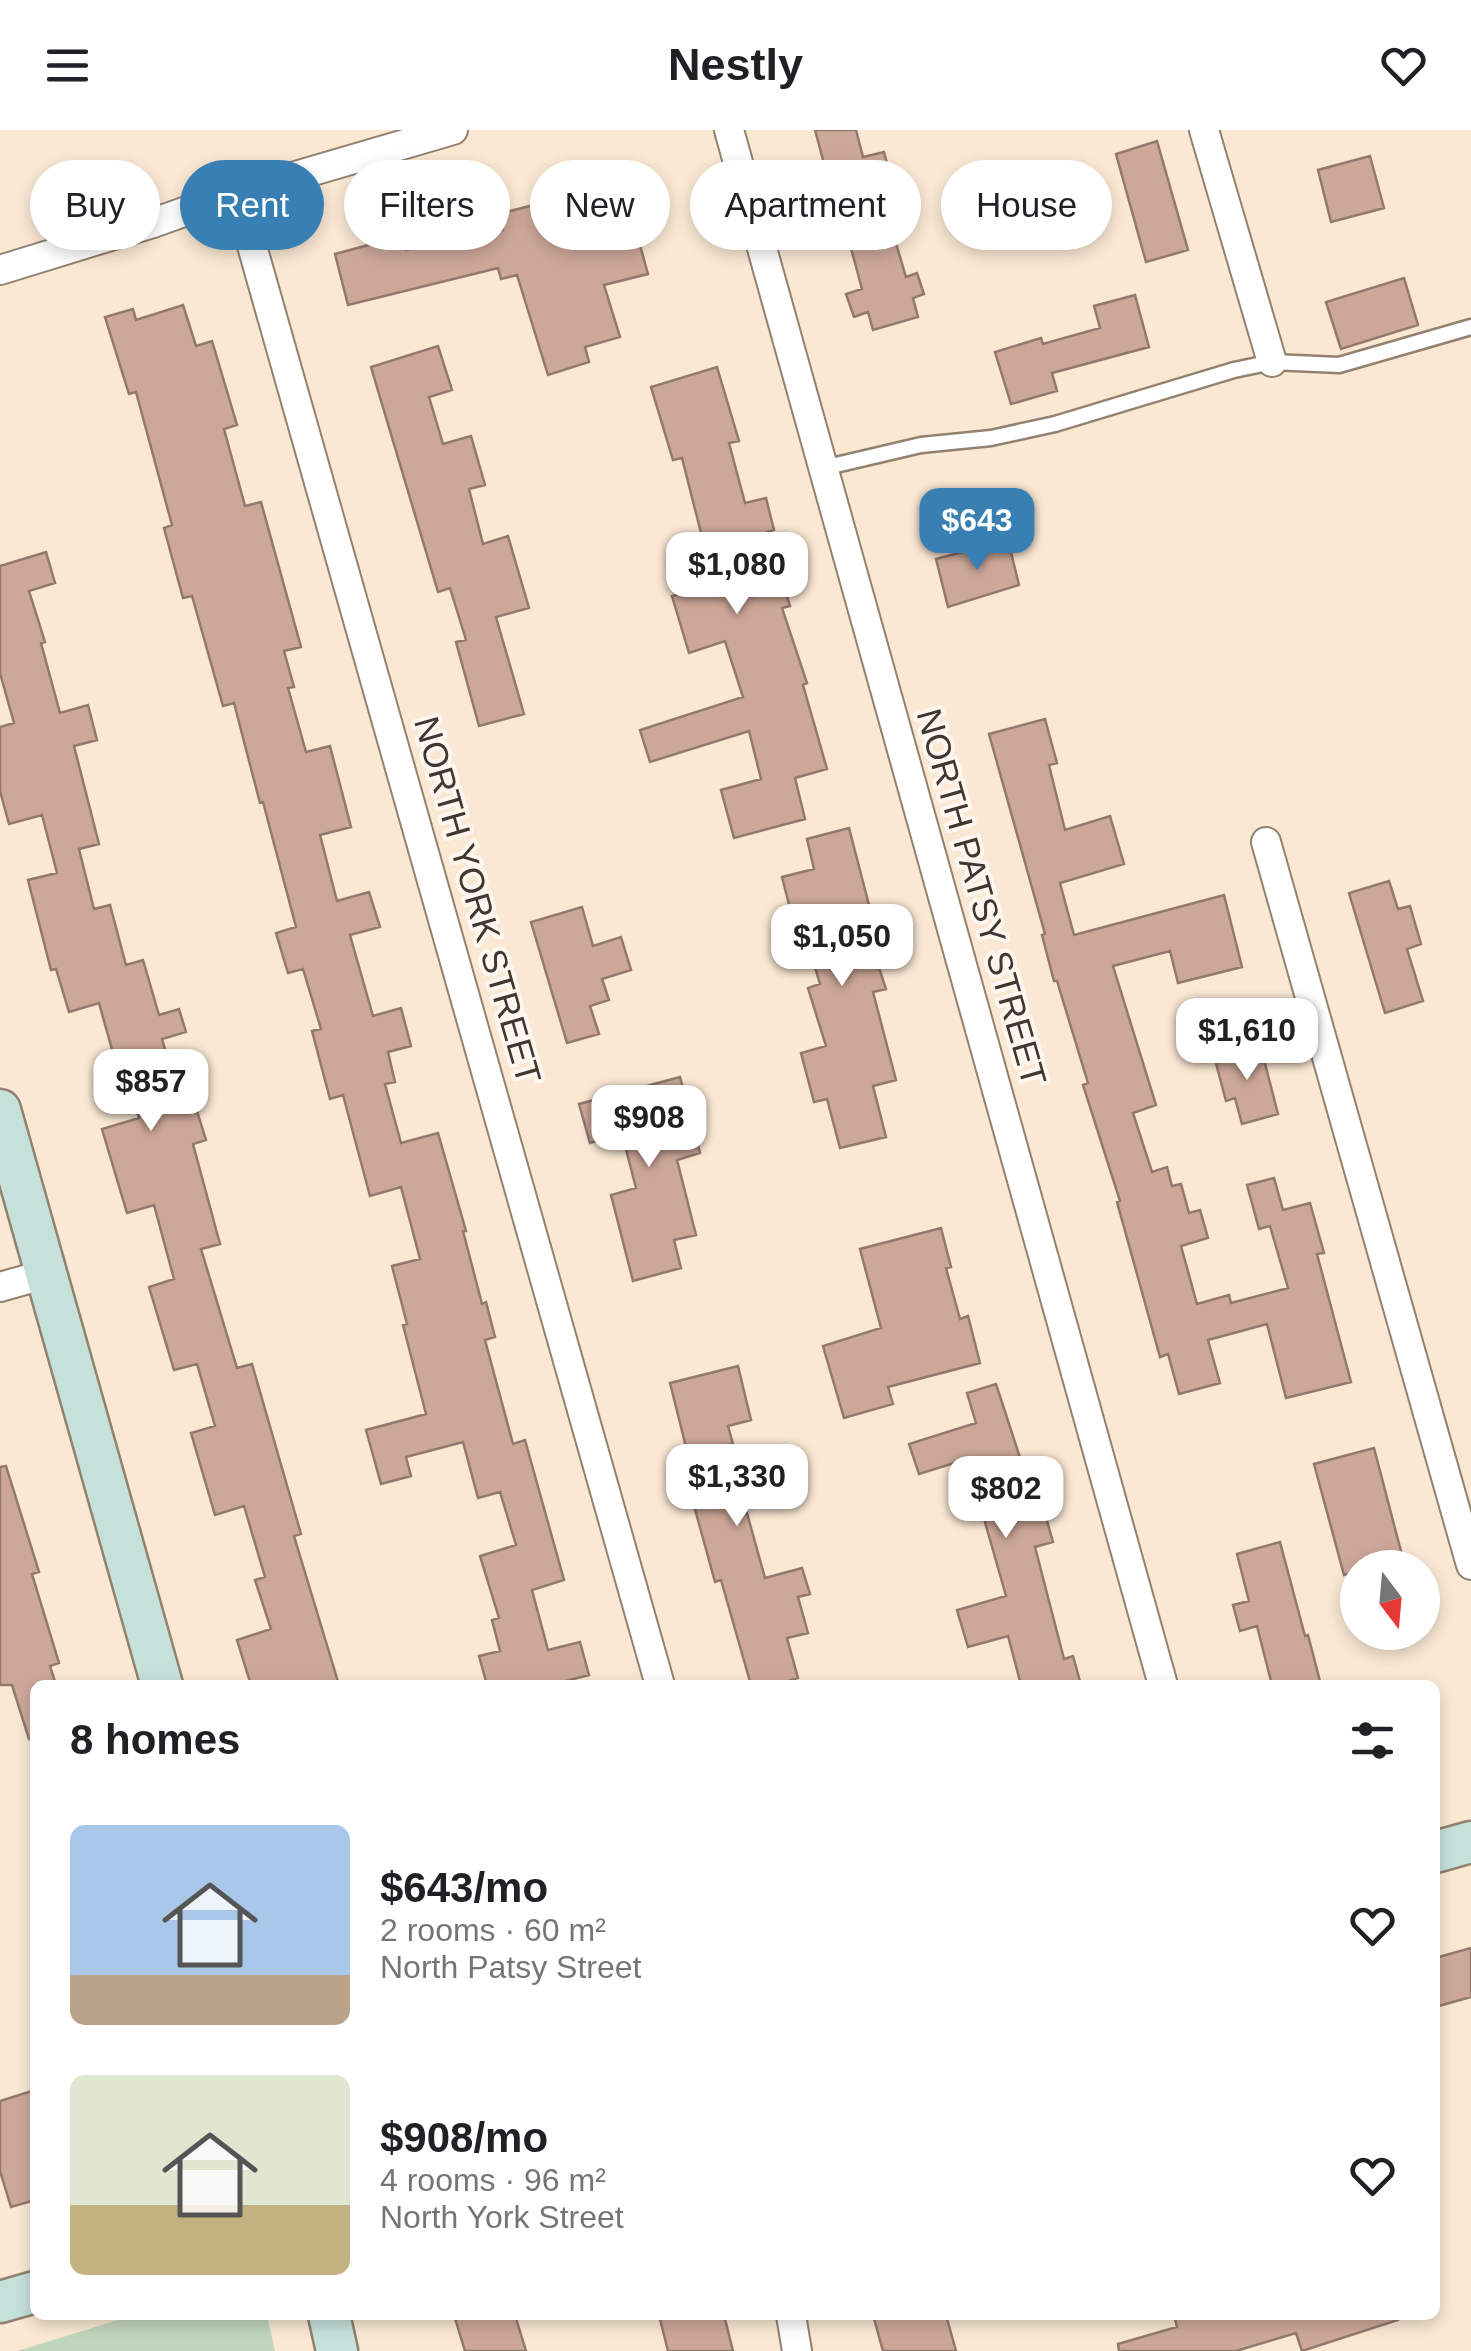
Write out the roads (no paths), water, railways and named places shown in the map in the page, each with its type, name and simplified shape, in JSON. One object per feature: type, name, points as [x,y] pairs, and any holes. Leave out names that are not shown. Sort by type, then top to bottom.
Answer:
[{"type":"main road","points":[[0,1110],[161,1680]]},
{"type":"main road","points":[[1440,1851],[1471,1842]]},
{"type":"main road","points":[[0,2302],[30,2293]]},
{"type":"main road","points":[[329,2320],[337,2351]]},
{"type":"street","points":[[324,168],[453,130]]},
{"type":"street","name":"NORTH PATSY STREET","points":[[729,130],[1162,1680]]},
{"type":"street","points":[[1204,130],[1272,362]]},
{"type":"street","points":[[0,270],[180,213]]},
{"type":"street","name":"NORTH YORK STREET","points":[[253,250],[659,1680]]},
{"type":"street","points":[[1266,842],[1471,1566]]},
{"type":"street","points":[[0,1288],[46,1274]]},
{"type":"street","points":[[792,2320],[797,2351]]},
{"type":"lane","points":[[824,468],[922,445],[991,438],[1055,424],[1272,362],[1340,365],[1471,326]]}]
